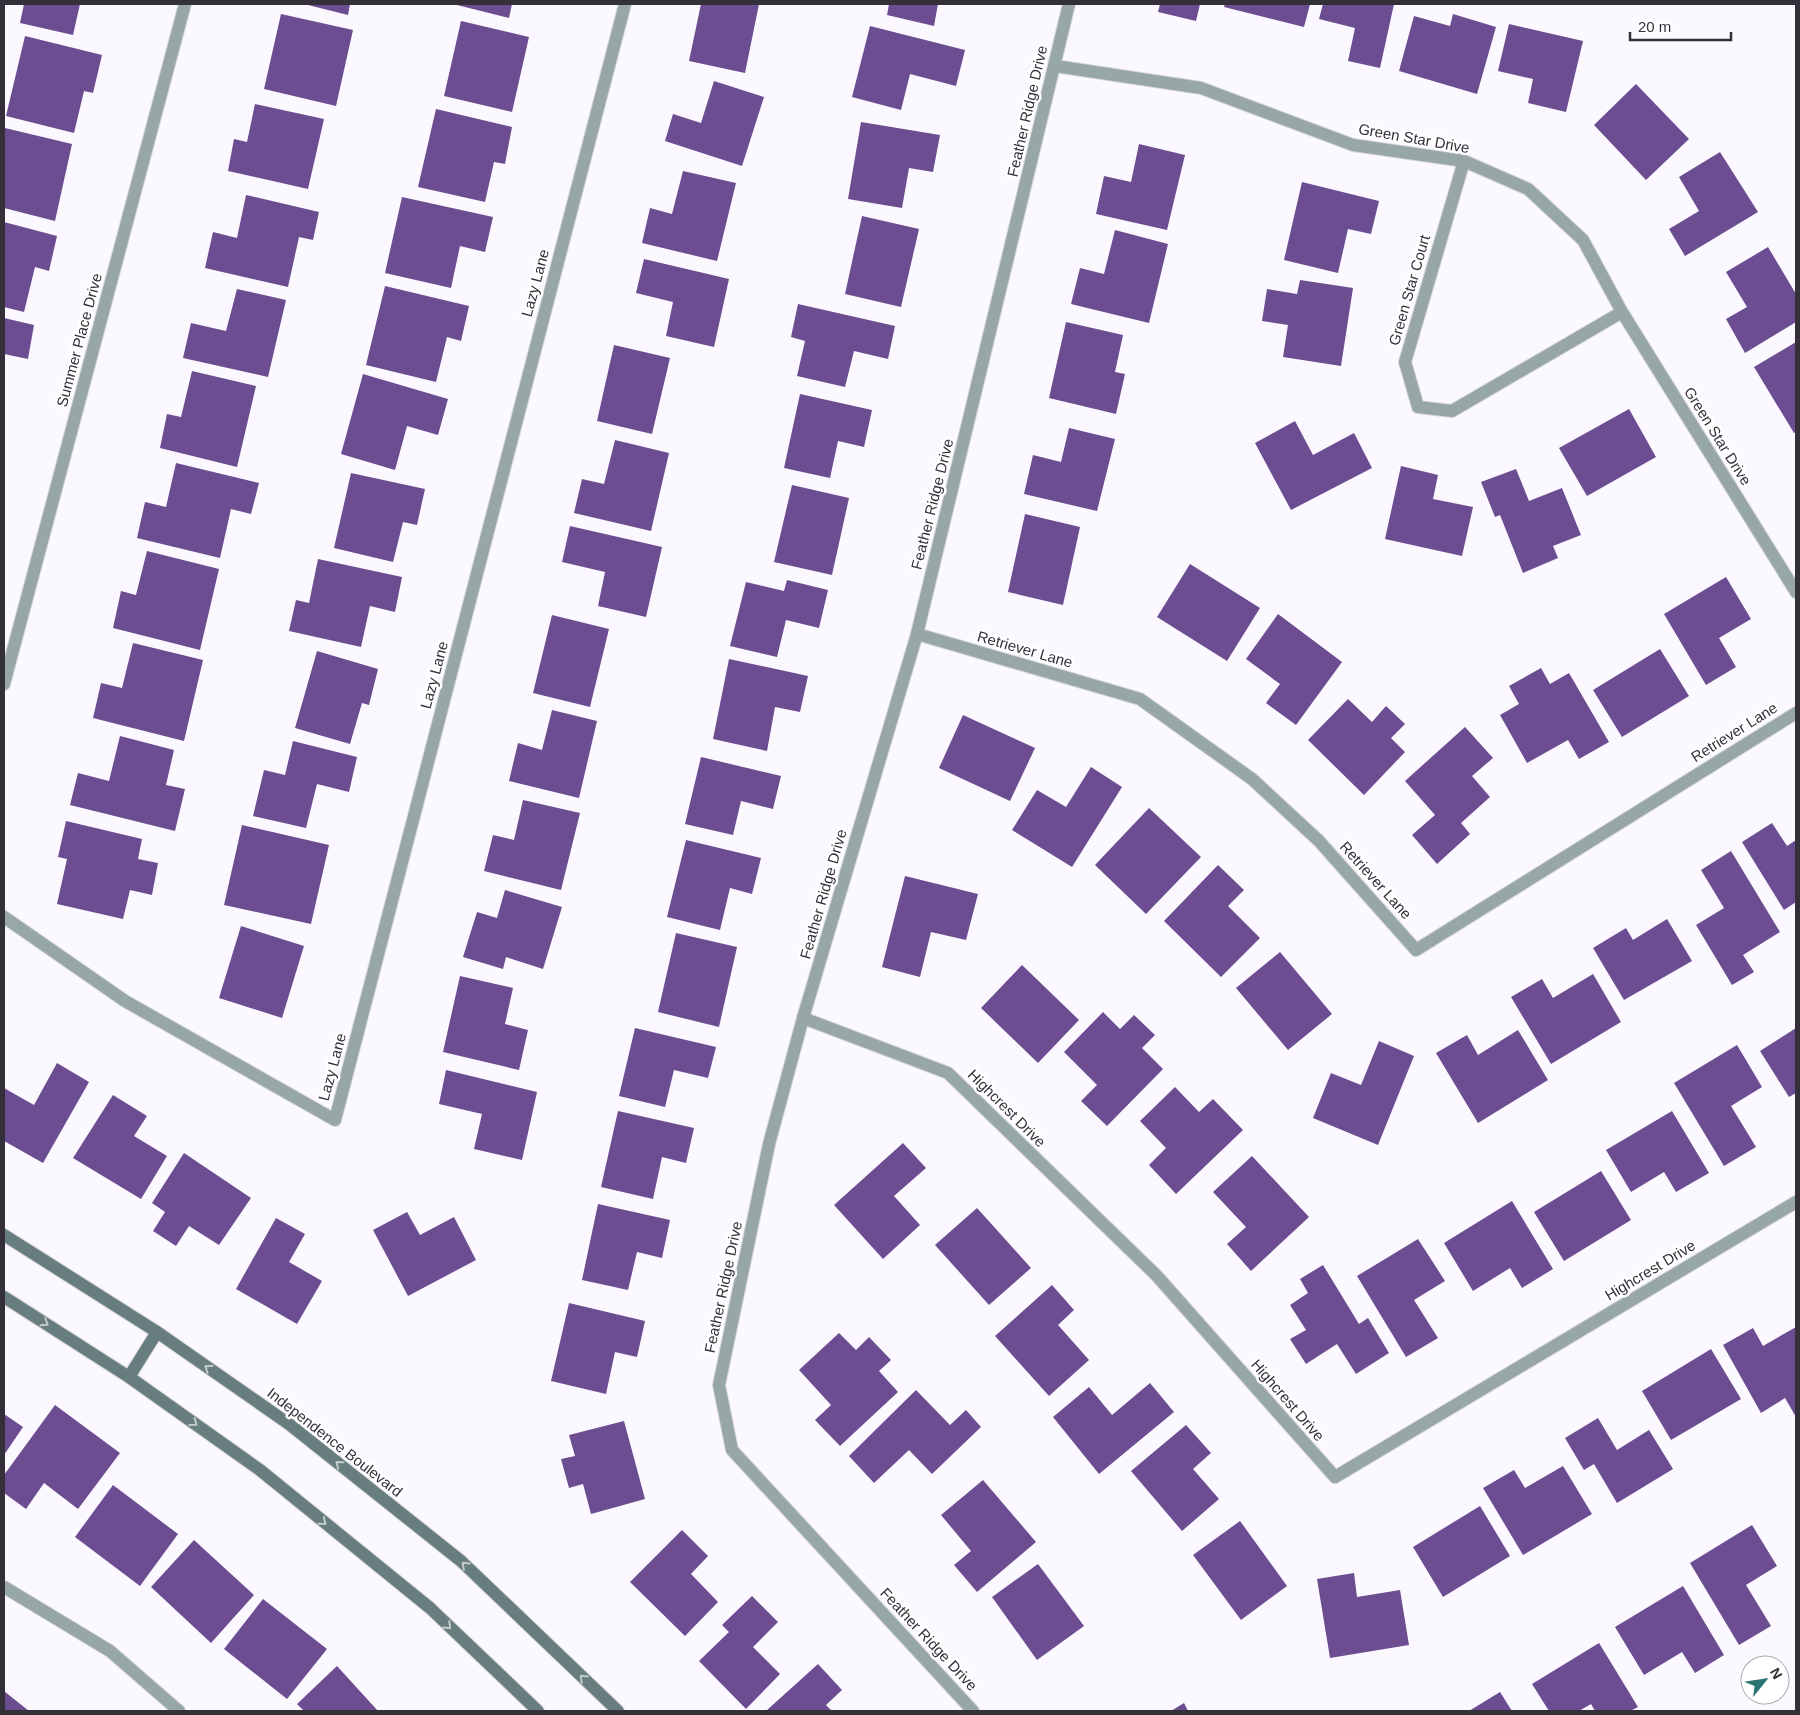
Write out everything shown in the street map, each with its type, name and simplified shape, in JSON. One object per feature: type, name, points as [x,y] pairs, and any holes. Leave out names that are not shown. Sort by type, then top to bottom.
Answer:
[{"type":"main road","name":"Independence Boulevard","points":[[4,1234],[157,1332],[289,1424],[461,1561],[618,1711]]},
{"type":"main road","points":[[4,1297],[128,1377],[260,1470],[430,1608],[538,1711]]},
{"type":"main road","points":[[128,1377],[157,1332]]},
{"type":"street","name":"Summer Place Drive","points":[[4,684],[185,4]]},
{"type":"street","name":"Lazy Lane","points":[[4,916],[125,1001],[334,1120],[625,4]]},
{"type":"street","name":"Feather Ridge Drive","points":[[974,1711],[732,1450],[719,1385],[769,1144],[804,1018],[917,634],[1069,4]]},
{"type":"street","name":"Green Star Drive","points":[[1055,66],[1201,88],[1353,145],[1464,162],[1528,189],[1583,240],[1622,312],[1796,592]]},
{"type":"street","name":"Green Star Court","points":[[1464,162],[1405,362],[1418,408],[1452,411],[1622,312]]},
{"type":"street","name":"Retriever Lane","points":[[917,634],[1140,699],[1252,779],[1272,797],[1319,841],[1416,950],[1796,713]]},
{"type":"street","name":"Highcrest Drive","points":[[804,1018],[948,1073],[1157,1276],[1335,1477],[1796,1202]]},
{"type":"street","points":[[4,1587],[110,1651],[179,1711]]},
{"type":"building","points":[[24,4],[80,4],[73,35],[20,23]]},
{"type":"building","points":[[304,4],[350,4],[348,15]]},
{"type":"building","points":[[453,4],[512,4],[509,18]]},
{"type":"building","points":[[701,4],[759,4],[745,73],[689,61]]},
{"type":"building","points":[[889,4],[938,4],[934,26],[887,15]]},
{"type":"building","points":[[1160,4],[1200,4],[1196,21],[1158,12]]},
{"type":"building","points":[[1225,4],[1310,4],[1304,27],[1224,7]]},
{"type":"building","points":[[1323,4],[1394,4],[1380,68],[1348,61],[1355,28],[1319,19]]},
{"type":"building","points":[[281,14],[353,30],[336,106],[264,89]]},
{"type":"building","points":[[1453,14],[1496,27],[1477,94],[1399,71],[1414,16],[1450,26]]},
{"type":"building","points":[[461,21],[529,37],[512,112],[444,96]]},
{"type":"building","points":[[1509,24],[1583,41],[1566,112],[1528,103],[1533,79],[1498,71]]},
{"type":"building","points":[[870,26],[965,50],[956,86],[910,74],[901,110],[852,97]]},
{"type":"building","points":[[25,36],[102,55],[93,93],[84,91],[74,133],[6,116]]},
{"type":"building","points":[[714,81],[764,97],[742,166],[665,141],[673,114],[701,123]]},
{"type":"building","points":[[1636,84],[1689,139],[1646,180],[1594,125]]},
{"type":"building","points":[[255,104],[324,119],[308,189],[228,171],[234,139],[247,142]]},
{"type":"building","points":[[436,109],[512,127],[505,164],[494,162],[485,202],[418,187]]},
{"type":"building","points":[[861,122],[940,135],[933,172],[909,168],[902,208],[848,199]]},
{"type":"building","points":[[5,128],[72,144],[55,221],[4,208]]},
{"type":"building","points":[[1139,144],[1185,155],[1167,230],[1096,214],[1104,176],[1131,182]]},
{"type":"building","points":[[1720,152],[1758,212],[1685,256],[1669,229],[1699,211],[1679,177]]},
{"type":"building","points":[[683,171],[736,183],[717,261],[642,243],[650,208],[672,214]]},
{"type":"building","points":[[1302,182],[1379,201],[1371,234],[1348,229],[1338,273],[1284,260]]},
{"type":"building","points":[[246,195],[319,212],[313,240],[299,237],[288,287],[205,268],[213,232],[237,238]]},
{"type":"building","points":[[402,197],[493,217],[485,252],[460,246],[451,288],[385,273]]},
{"type":"building","points":[[862,216],[919,229],[901,307],[845,294]]},
{"type":"building","points":[[4,222],[57,236],[49,271],[35,267],[24,312],[4,307]]},
{"type":"building","points":[[1115,230],[1168,244],[1149,323],[1071,304],[1080,268],[1104,274]]},
{"type":"building","points":[[1768,247],[1796,294],[1796,322],[1745,353],[1726,319],[1747,307],[1726,272]]},
{"type":"building","points":[[644,259],[729,279],[714,347],[666,336],[673,302],[636,293]]},
{"type":"building","points":[[1300,280],[1353,288],[1341,366],[1283,357],[1288,325],[1262,321],[1267,289],[1297,294]]},
{"type":"building","points":[[385,286],[469,306],[461,341],[447,337],[436,382],[366,365]]},
{"type":"building","points":[[237,289],[286,300],[268,377],[183,358],[191,323],[226,331]]},
{"type":"building","points":[[798,304],[895,326],[888,359],[854,351],[845,387],[797,376],[805,341],[791,337]]},
{"type":"building","points":[[4,318],[34,325],[28,359],[4,354]]},
{"type":"building","points":[[1066,322],[1123,335],[1115,372],[1125,374],[1116,414],[1049,398]]},
{"type":"building","points":[[1796,342],[1796,432],[1794,433],[1754,367]]},
{"type":"building","points":[[614,345],[670,358],[652,434],[597,421]]},
{"type":"building","points":[[192,371],[256,386],[237,467],[160,448],[167,414],[181,417]]},
{"type":"building","points":[[363,374],[448,399],[438,435],[407,426],[395,470],[341,454]]},
{"type":"building","points":[[800,394],[872,410],[864,447],[838,441],[830,478],[784,468]]},
{"type":"building","points":[[1629,409],[1656,457],[1587,496],[1559,448]]},
{"type":"building","points":[[1295,421],[1313,455],[1354,433],[1372,468],[1291,510],[1255,443]]},
{"type":"building","points":[[1069,428],[1115,439],[1097,511],[1024,494],[1033,455],[1061,462]]},
{"type":"building","points":[[615,440],[669,453],[651,531],[574,513],[582,479],[604,484]]},
{"type":"building","points":[[176,463],[259,483],[251,514],[231,509],[220,558],[137,538],[145,502],[166,507]]},
{"type":"building","points":[[1401,466],[1438,475],[1433,499],[1473,507],[1462,556],[1385,539]]},
{"type":"building","points":[[1516,469],[1529,501],[1562,488],[1581,535],[1553,546],[1558,558],[1523,573],[1500,515],[1495,517],[1481,482]]},
{"type":"building","points":[[351,473],[425,489],[417,525],[403,522],[393,562],[334,548]]},
{"type":"building","points":[[792,485],[849,498],[832,575],[774,562]]},
{"type":"building","points":[[1025,514],[1080,527],[1063,605],[1008,592]]},
{"type":"building","points":[[570,526],[662,547],[646,617],[598,606],[605,572],[562,562]]},
{"type":"building","points":[[147,551],[219,569],[200,650],[113,628],[121,591],[136,595]]},
{"type":"building","points":[[318,559],[402,577],[395,612],[370,606],[361,647],[289,631],[296,600],[309,603]]},
{"type":"building","points":[[1190,564],[1260,608],[1227,661],[1157,617]]},
{"type":"building","points":[[1726,577],[1751,619],[1719,638],[1736,667],[1706,685],[1664,614]]},
{"type":"building","points":[[787,580],[828,590],[819,628],[786,620],[777,657],[730,646],[746,582],[784,591]]},
{"type":"building","points":[[1278,614],[1342,662],[1296,725],[1266,703],[1280,684],[1246,659]]},
{"type":"building","points":[[552,615],[609,629],[590,707],[533,693]]},
{"type":"building","points":[[133,643],[203,660],[184,741],[93,718],[101,683],[122,688]]},
{"type":"building","points":[[1660,649],[1689,696],[1622,737],[1593,690]]},
{"type":"building","points":[[317,651],[378,669],[369,705],[362,703],[350,744],[295,728]]},
{"type":"building","points":[[729,659],[808,676],[800,712],[775,707],[767,751],[713,739]]},
{"type":"building","points":[[1541,668],[1550,684],[1569,673],[1609,742],[1579,759],[1568,740],[1527,763],[1500,715],[1519,704],[1509,686]]},
{"type":"building","points":[[1348,699],[1372,722],[1386,706],[1405,724],[1391,738],[1405,752],[1364,795],[1308,740]]},
{"type":"building","points":[[552,710],[597,721],[579,798],[509,781],[518,743],[542,750]]},
{"type":"building","points":[[963,715],[1035,748],[1010,801],[939,768]]},
{"type":"building","points":[[1465,727],[1493,758],[1472,776],[1490,797],[1461,823],[1470,834],[1437,864],[1412,835],[1435,815],[1405,781]]},
{"type":"building","points":[[120,736],[174,750],[166,785],[185,789],[175,831],[70,805],[78,773],[109,781]]},
{"type":"building","points":[[293,741],[357,757],[349,792],[317,784],[306,828],[253,816],[264,770],[285,775]]},
{"type":"building","points":[[701,757],[781,776],[773,809],[741,801],[733,835],[685,824]]},
{"type":"building","points":[[1091,767],[1122,787],[1072,867],[1012,830],[1037,790],[1066,807]]},
{"type":"building","points":[[523,800],[580,813],[561,890],[484,871],[493,835],[514,840]]},
{"type":"building","points":[[1149,808],[1201,857],[1146,914],[1095,865]]},
{"type":"building","points":[[66,821],[142,839],[138,859],[158,863],[152,895],[130,890],[123,919],[57,904],[67,859],[58,857]]},
{"type":"building","points":[[1772,823],[1787,846],[1796,840],[1796,902],[1784,910],[1742,842]]},
{"type":"building","points":[[242,825],[329,845],[311,924],[224,905]]},
{"type":"building","points":[[686,840],[761,858],[752,894],[730,888],[720,930],[667,917]]},
{"type":"building","points":[[1731,851],[1780,932],[1743,955],[1754,972],[1732,985],[1696,925],[1724,908],[1701,870]]},
{"type":"building","points":[[1218,865],[1244,890],[1228,906],[1260,938],[1221,977],[1164,921]]},
{"type":"building","points":[[905,876],[978,894],[966,940],[931,932],[920,977],[882,967]]},
{"type":"building","points":[[505,890],[562,907],[543,969],[506,957],[503,969],[463,957],[477,912],[497,918]]},
{"type":"building","points":[[1667,919],[1692,961],[1624,1000],[1593,948],[1626,928],[1633,940]]},
{"type":"building","points":[[241,926],[304,946],[282,1018],[219,998]]},
{"type":"building","points":[[676,933],[737,947],[719,1027],[658,1012]]},
{"type":"building","points":[[1280,952],[1332,1014],[1288,1050],[1236,988]]},
{"type":"building","points":[[1022,965],[1079,1020],[1038,1063],[981,1008]]},
{"type":"building","points":[[1593,974],[1621,1022],[1551,1064],[1511,997],[1542,979],[1553,998]]},
{"type":"building","points":[[460,976],[513,988],[505,1024],[528,1030],[519,1070],[443,1052]]},
{"type":"building","points":[[1103,1012],[1120,1029],[1134,1015],[1155,1035],[1142,1048],[1163,1069],[1107,1126],[1081,1101],[1097,1085],[1064,1052]]},
{"type":"building","points":[[635,1028],[716,1047],[708,1078],[674,1070],[665,1107],[619,1096]]},
{"type":"building","points":[[1796,1028],[1796,1093],[1789,1097],[1760,1051]]},
{"type":"building","points":[[1518,1030],[1548,1080],[1478,1123],[1436,1053],[1467,1035],[1478,1055]]},
{"type":"building","points":[[1379,1041],[1414,1056],[1378,1145],[1313,1118],[1331,1073],[1361,1085]]},
{"type":"building","points":[[1737,1045],[1762,1087],[1731,1106],[1756,1147],[1724,1166],[1674,1083]]},
{"type":"building","points":[[57,1063],[89,1082],[43,1163],[4,1141],[4,1088],[34,1105]]},
{"type":"building","points":[[446,1070],[537,1092],[522,1160],[474,1149],[482,1114],[439,1104]]},
{"type":"building","points":[[1175,1087],[1199,1112],[1213,1099],[1243,1130],[1176,1194],[1149,1165],[1166,1148],[1140,1121]]},
{"type":"building","points":[[113,1095],[147,1116],[134,1136],[167,1156],[141,1199],[73,1158]]},
{"type":"building","points":[[618,1111],[694,1128],[686,1163],[662,1157],[653,1199],[601,1187]]},
{"type":"building","points":[[1672,1111],[1709,1173],[1676,1192],[1664,1172],[1631,1192],[1606,1150]]},
{"type":"building","points":[[903,1143],[926,1168],[894,1196],[920,1225],[883,1259],[834,1205]]},
{"type":"building","points":[[184,1153],[251,1198],[219,1245],[189,1226],[176,1246],[153,1231],[165,1212],[152,1203]]},
{"type":"building","points":[[1252,1156],[1309,1217],[1251,1271],[1227,1244],[1246,1227],[1213,1192]]},
{"type":"building","points":[[1601,1171],[1631,1220],[1564,1261],[1534,1212]]},
{"type":"building","points":[[1512,1201],[1553,1269],[1522,1288],[1510,1268],[1473,1291],[1444,1243]]},
{"type":"building","points":[[598,1204],[670,1220],[662,1258],[637,1252],[628,1290],[582,1280]]},
{"type":"building","points":[[977,1208],[1031,1268],[989,1305],[935,1245]]},
{"type":"building","points":[[407,1212],[420,1235],[454,1217],[476,1260],[408,1296],[373,1230]]},
{"type":"building","points":[[276,1218],[305,1234],[289,1262],[322,1281],[297,1324],[236,1289]]},
{"type":"building","points":[[1418,1239],[1445,1281],[1414,1300],[1438,1338],[1406,1357],[1357,1276]]},
{"type":"building","points":[[1323,1265],[1359,1324],[1368,1318],[1389,1353],[1356,1374],[1337,1344],[1306,1364],[1290,1339],[1306,1330],[1290,1305],[1308,1293],[1300,1279]]},
{"type":"building","points":[[1052,1285],[1074,1310],[1058,1325],[1089,1360],[1049,1396],[995,1336]]},
{"type":"building","points":[[569,1303],[645,1321],[637,1357],[615,1352],[606,1394],[551,1381]]},
{"type":"building","points":[[1796,1327],[1796,1417],[1785,1398],[1761,1413],[1723,1345],[1753,1328],[1763,1346]]},
{"type":"building","points":[[839,1333],[856,1350],[869,1337],[891,1360],[879,1371],[898,1392],[840,1446],[815,1420],[831,1405],[799,1370]]},
{"type":"building","points":[[1711,1349],[1741,1399],[1671,1440],[1642,1391]]},
{"type":"building","points":[[1150,1383],[1174,1412],[1099,1474],[1053,1417],[1089,1387],[1112,1415]]},
{"type":"building","points":[[916,1390],[950,1425],[966,1410],[981,1427],[932,1474],[909,1450],[874,1483],[849,1456]]},
{"type":"building","points":[[55,1405],[120,1453],[78,1509],[44,1483],[26,1509],[4,1493],[4,1475]]},
{"type":"building","points":[[4,1414],[23,1427],[4,1455]]},
{"type":"building","points":[[1598,1418],[1617,1450],[1649,1430],[1673,1469],[1617,1503],[1594,1464],[1584,1470],[1565,1438]]},
{"type":"building","points":[[624,1421],[645,1499],[591,1514],[583,1484],[569,1488],[561,1459],[575,1456],[569,1435]]},
{"type":"building","points":[[1186,1425],[1211,1453],[1193,1469],[1219,1499],[1182,1531],[1131,1471]]},
{"type":"building","points":[[1563,1466],[1592,1514],[1523,1555],[1483,1488],[1514,1470],[1525,1488]]},
{"type":"building","points":[[983,1480],[1036,1542],[977,1592],[954,1565],[971,1551],[941,1515]]},
{"type":"building","points":[[113,1485],[178,1534],[140,1586],[75,1537]]},
{"type":"building","points":[[1480,1506],[1510,1556],[1443,1597],[1413,1547]]},
{"type":"building","points":[[1240,1521],[1287,1586],[1241,1620],[1193,1555]]},
{"type":"building","points":[[1752,1525],[1777,1566],[1746,1585],[1771,1626],[1739,1645],[1690,1563]]},
{"type":"building","points":[[682,1530],[708,1556],[691,1574],[718,1602],[685,1636],[630,1582]]},
{"type":"building","points":[[194,1540],[254,1595],[211,1643],[151,1587]]},
{"type":"building","points":[[1038,1564],[1084,1626],[1037,1660],[992,1597]]},
{"type":"building","points":[[1354,1573],[1357,1597],[1400,1590],[1409,1645],[1330,1658],[1317,1579]]},
{"type":"building","points":[[1683,1586],[1724,1655],[1695,1673],[1682,1652],[1644,1675],[1615,1627]]},
{"type":"building","points":[[752,1596],[778,1622],[753,1647],[780,1674],[746,1709],[699,1661],[729,1632],[722,1625]]},
{"type":"building","points":[[263,1599],[327,1649],[287,1699],[224,1649]]},
{"type":"building","points":[[1599,1643],[1638,1707],[1630,1711],[1595,1711],[1591,1704],[1579,1711],[1549,1711],[1532,1684]]},
{"type":"building","points":[[818,1664],[842,1690],[826,1705],[832,1711],[766,1711]]},
{"type":"building","points":[[337,1666],[378,1711],[304,1711],[297,1704]]},
{"type":"building","points":[[4,1691],[29,1711],[4,1711]]},
{"type":"building","points":[[1500,1692],[1512,1711],[1469,1711]]},
{"type":"building","points":[[1184,1703],[1188,1711],[1171,1711]]}]
